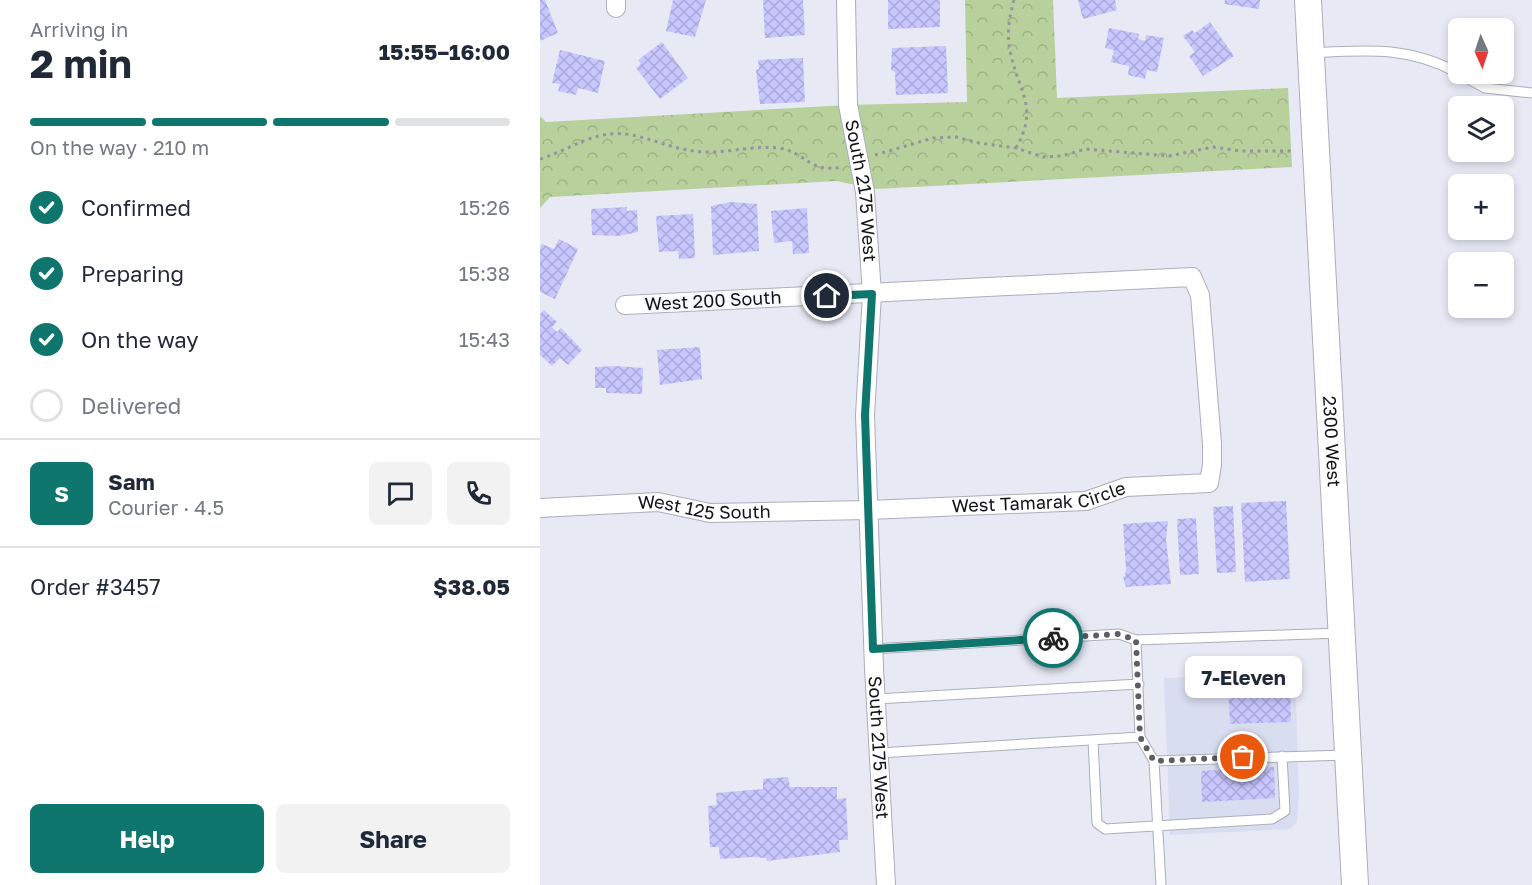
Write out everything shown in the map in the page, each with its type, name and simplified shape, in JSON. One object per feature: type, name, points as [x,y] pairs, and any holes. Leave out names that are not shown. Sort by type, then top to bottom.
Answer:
[{"type":"main road","name":"2300 West","points":[[1308,0],[1355,885]]},
{"type":"street","name":"South 2175 West","points":[[846,0],[848,105],[864,192],[872,294],[865,415],[873,649],[886,885]]},
{"type":"street","name":"West Tamarak Circle","points":[[868,510],[1086,501],[1126,488],[1209,483],[1212,465],[1200,295],[1192,277],[872,294]]},
{"type":"street","name":"West 200 South","points":[[625,305],[872,294]]},
{"type":"street","name":"West 125 South","points":[[540,508],[658,502],[710,513],[868,510]]},
{"type":"lane","points":[[1311,53],[1368,50],[1404,52],[1438,62],[1448,68]]},
{"type":"lane","points":[[1478,84],[1485,88],[1532,93]]},
{"type":"lane","points":[[873,649],[1119,634],[1136,640],[1342,633]]},
{"type":"lane","points":[[1136,640],[1140,737],[1154,761],[1161,885]]},
{"type":"lane","points":[[876,699],[1139,684]]},
{"type":"lane","points":[[879,753],[1140,737]]},
{"type":"lane","points":[[1093,740],[1097,823],[1105,829],[1272,819],[1285,811],[1282,756]]},
{"type":"lane","points":[[1154,761],[1349,755]]},
{"type":"path","points":[[1014,0],[1009,24],[1009,45],[1027,103],[1026,123],[1016,148]]},
{"type":"path","points":[[540,159],[568,145],[608,134],[631,135],[694,151],[778,148],[799,155],[814,167],[842,167]]},
{"type":"path","points":[[870,156],[933,138],[956,137],[1016,148],[1043,157],[1061,156],[1086,149],[1169,156],[1213,147],[1241,152],[1291,151]]},
{"type":"shaded area","points":[[1295,672],[1299,794],[1297,822],[1290,829],[1170,835],[1164,678]]},
{"type":"green space","points":[[965,0],[1053,0],[1057,98],[1288,88],[1292,167],[876,189],[836,181],[550,197],[540,208],[540,116],[546,122],[848,105],[967,102]]},
{"type":"building","points":[[540,0],[545,0],[558,33],[540,41]]},
{"type":"building","points":[[673,0],[706,0],[695,37],[666,31]]},
{"type":"building","points":[[763,0],[803,0],[805,35],[765,38]]},
{"type":"building","points":[[888,0],[940,0],[940,27],[888,29]]},
{"type":"building","points":[[1078,0],[1115,0],[1117,10],[1083,19]]},
{"type":"building","points":[[1225,0],[1260,0],[1259,9],[1224,4]]},
{"type":"building","points":[[1210,22],[1234,56],[1203,76],[1189,56],[1195,52],[1183,36],[1192,30],[1195,33]]},
{"type":"building","points":[[1109,28],[1139,34],[1138,39],[1145,41],[1146,35],[1164,38],[1157,72],[1147,70],[1145,79],[1128,75],[1129,66],[1111,62],[1114,50],[1105,48]]},
{"type":"building","points":[[662,42],[688,78],[660,99],[636,68],[641,64],[638,60]]},
{"type":"building","points":[[946,46],[948,93],[896,95],[895,72],[891,70],[892,48]]},
{"type":"building","points":[[560,50],[605,61],[598,93],[578,88],[576,95],[558,91],[560,84],[552,83]]},
{"type":"building","points":[[803,58],[805,102],[760,104],[756,70],[759,69],[758,60]]},
{"type":"building","points":[[731,202],[757,204],[759,251],[713,255],[711,206]]},
{"type":"building","points":[[627,207],[627,211],[637,210],[638,232],[619,236],[592,235],[591,209]]},
{"type":"building","points":[[807,208],[809,253],[793,254],[792,241],[774,243],[771,211]]},
{"type":"building","points":[[693,214],[695,258],[679,259],[678,251],[659,252],[656,216]]},
{"type":"building","points":[[559,239],[578,249],[555,299],[540,292],[540,248],[542,244],[554,249]]},
{"type":"building","points":[[544,310],[557,322],[552,327],[557,332],[561,328],[582,350],[568,365],[560,358],[552,366],[540,355],[540,314]]},
{"type":"building","points":[[700,347],[702,379],[660,385],[657,350]]},
{"type":"building","points":[[595,367],[643,368],[642,394],[606,393],[606,388],[595,388]]},
{"type":"building","points":[[1286,501],[1290,579],[1245,582],[1241,503]]},
{"type":"building","points":[[1233,506],[1236,572],[1217,573],[1213,507]]},
{"type":"building","points":[[1196,518],[1199,574],[1180,575],[1177,519]]},
{"type":"building","points":[[1168,521],[1166,539],[1171,584],[1126,587],[1123,577],[1126,569],[1123,524]]},
{"type":"building","points":[[1290,683],[1291,722],[1230,724],[1228,686]]},
{"type":"building","points":[[1274,767],[1275,798],[1202,802],[1201,771]]},
{"type":"building","points":[[788,777],[790,787],[837,787],[837,799],[846,798],[848,840],[839,840],[840,852],[767,861],[766,858],[754,857],[720,859],[719,847],[710,847],[708,806],[717,805],[716,793],[763,789],[763,779]]},
{"type":"way so far","points":[[1053,638],[1119,634],[1136,640],[1140,737],[1154,761],[1243,757]]},
{"type":"place","name":"7-Eleven","points":[[1243,757]]},
{"type":"route","points":[[827,296],[872,294],[865,415],[873,649],[1053,638]]}]
